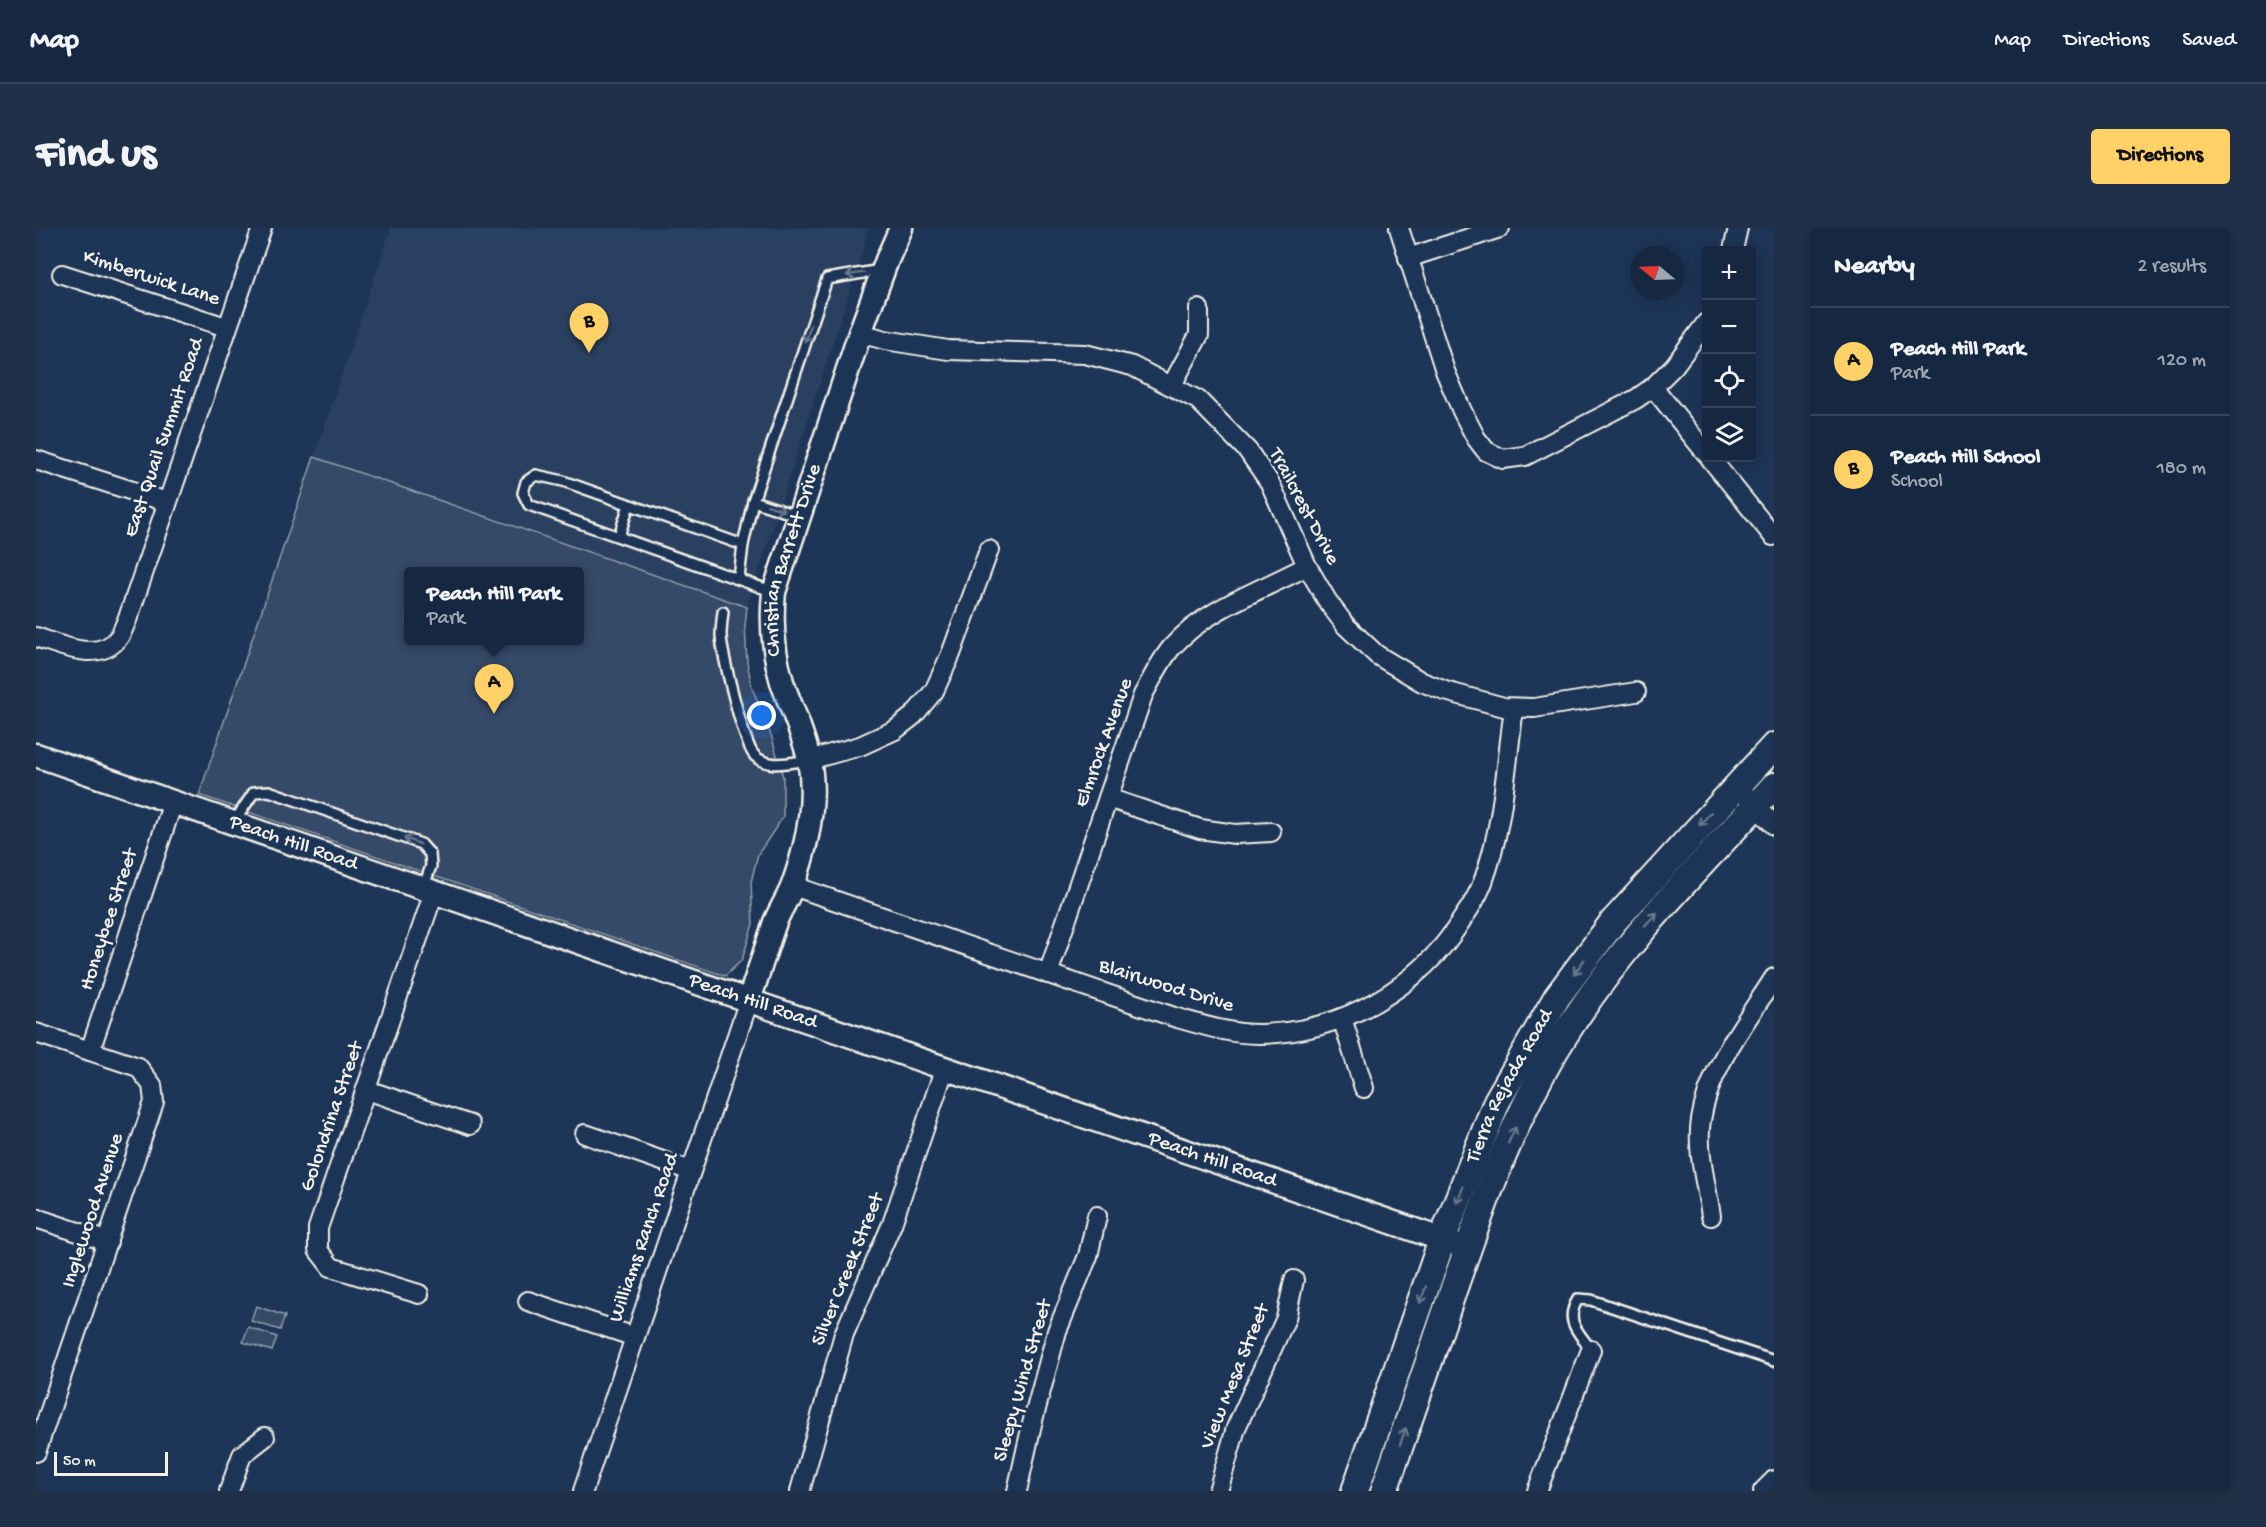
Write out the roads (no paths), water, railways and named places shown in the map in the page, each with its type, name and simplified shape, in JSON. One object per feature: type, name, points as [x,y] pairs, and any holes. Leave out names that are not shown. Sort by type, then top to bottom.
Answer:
[{"type":"main road","name":"Tierra Rejada Road","points":[[1354,1491],[1442,1240],[1497,1101],[1557,997],[1613,922],[1774,746]]},
{"type":"main road","name":"Tierra Rejada Road","points":[[1384,1491],[1467,1248],[1502,1155],[1535,1085],[1563,1036],[1641,929],[1774,786]]},
{"type":"street","name":"East Quail Summit Road","points":[[36,637],[85,652],[97,651],[114,642],[124,626],[262,228]]},
{"type":"street","name":"Christian Barrett Drive","points":[[749,1000],[776,920],[793,886],[810,819],[809,760],[776,657],[771,620],[774,592],[860,333],[901,228]]},
{"type":"street","points":[[1399,228],[1445,371],[1476,438],[1486,451],[1503,459],[1525,456],[1636,399],[1653,387],[1690,348],[1702,330]]},
{"type":"street","points":[[1408,258],[1500,228]]},
{"type":"street","points":[[1734,246],[1738,228]]},
{"type":"street","name":"Kimberwick Lane","points":[[62,274],[226,327]]},
{"type":"street","points":[[1172,385],[1199,335],[1199,309]]},
{"type":"street","name":"Trailcrest Drive","points":[[860,333],[885,340],[948,350],[1054,351],[1085,354],[1132,366],[1198,400],[1225,426],[1261,469],[1307,566],[1328,602],[1346,626],[1377,656],[1404,673],[1445,691],[1483,703],[1514,708],[1534,708],[1636,692]]},
{"type":"street","points":[[1653,387],[1702,447]]},
{"type":"street","points":[[36,460],[167,502]]},
{"type":"street","points":[[1713,462],[1773,536]]},
{"type":"street","points":[[809,760],[860,746],[895,729],[913,716],[934,691],[951,654],[989,550]]},
{"type":"street","name":"Elmrock Avenue","points":[[1048,974],[1143,695],[1158,666],[1187,632],[1221,608],[1307,566]]},
{"type":"street","name":"Blairwood Drive","points":[[793,886],[1174,1017],[1221,1030],[1260,1034],[1297,1030],[1342,1018],[1392,992],[1426,967],[1450,940],[1482,885],[1494,844],[1514,708]]},
{"type":"street","name":"Peach Hill Road","points":[[36,755],[1467,1248]]},
{"type":"street","points":[[1736,785],[1774,825]]},
{"type":"street","points":[[1108,798],[1200,829],[1235,834],[1271,832]]},
{"type":"street","name":"Honeybee Street","points":[[90,1052],[173,802]]},
{"type":"street","name":"Golondrina Street","points":[[419,1294],[332,1267],[318,1250],[318,1228],[367,1090],[428,891]]},
{"type":"street","points":[[1711,1216],[1700,1122],[1707,1093],[1715,1072],[1774,978]]},
{"type":"street","name":"Williams Ranch Road","points":[[583,1491],[749,1000]]},
{"type":"street","points":[[1342,1018],[1364,1088]]},
{"type":"street","points":[[36,1033],[90,1052]]},
{"type":"street","name":"Inglewood Avenue","points":[[36,1452],[44,1400],[108,1242],[154,1102],[152,1085],[138,1067],[90,1052]]},
{"type":"street","name":"Silver Creek Street","points":[[800,1491],[844,1334],[896,1216],[945,1067]]},
{"type":"street","points":[[367,1090],[470,1125]]},
{"type":"street","points":[[585,1134],[691,1171]]},
{"type":"street","name":"Sleepy Wind Street","points":[[1017,1491],[1057,1331],[1088,1256],[1097,1216]]},
{"type":"street","points":[[36,1218],[108,1242]]},
{"type":"street","name":"View Mesa Street","points":[[1218,1491],[1236,1428],[1286,1318],[1294,1280]]},
{"type":"street","points":[[528,1301],[635,1337]]},
{"type":"street","points":[[1537,1491],[1592,1350]]},
{"type":"street","points":[[229,1491],[242,1455],[265,1437]]},
{"type":"street","points":[[1763,1491],[1774,1480]]},
{"type":"lane","points":[[740,578],[743,545],[753,501],[827,279],[883,270]]},
{"type":"lane","points":[[743,545],[563,481],[536,475],[526,482],[523,493],[530,505],[774,592]]},
{"type":"lane","points":[[753,501],[798,516]]},
{"type":"lane","points":[[619,536],[629,505]]},
{"type":"lane","points":[[723,612],[721,635],[734,699],[753,755],[764,762],[777,764],[809,760]]},
{"type":"lane","points":[[234,823],[254,792],[269,790],[421,844],[430,855],[428,891]]},
{"type":"lane","points":[[1592,1350],[1572,1321],[1572,1309],[1578,1299],[1591,1299],[1774,1361]]},
{"type":"place","name":"Peach Hill School","points":[[589,353]]},
{"type":"place","name":"Peach Hill Park","points":[[494,714]]}]
